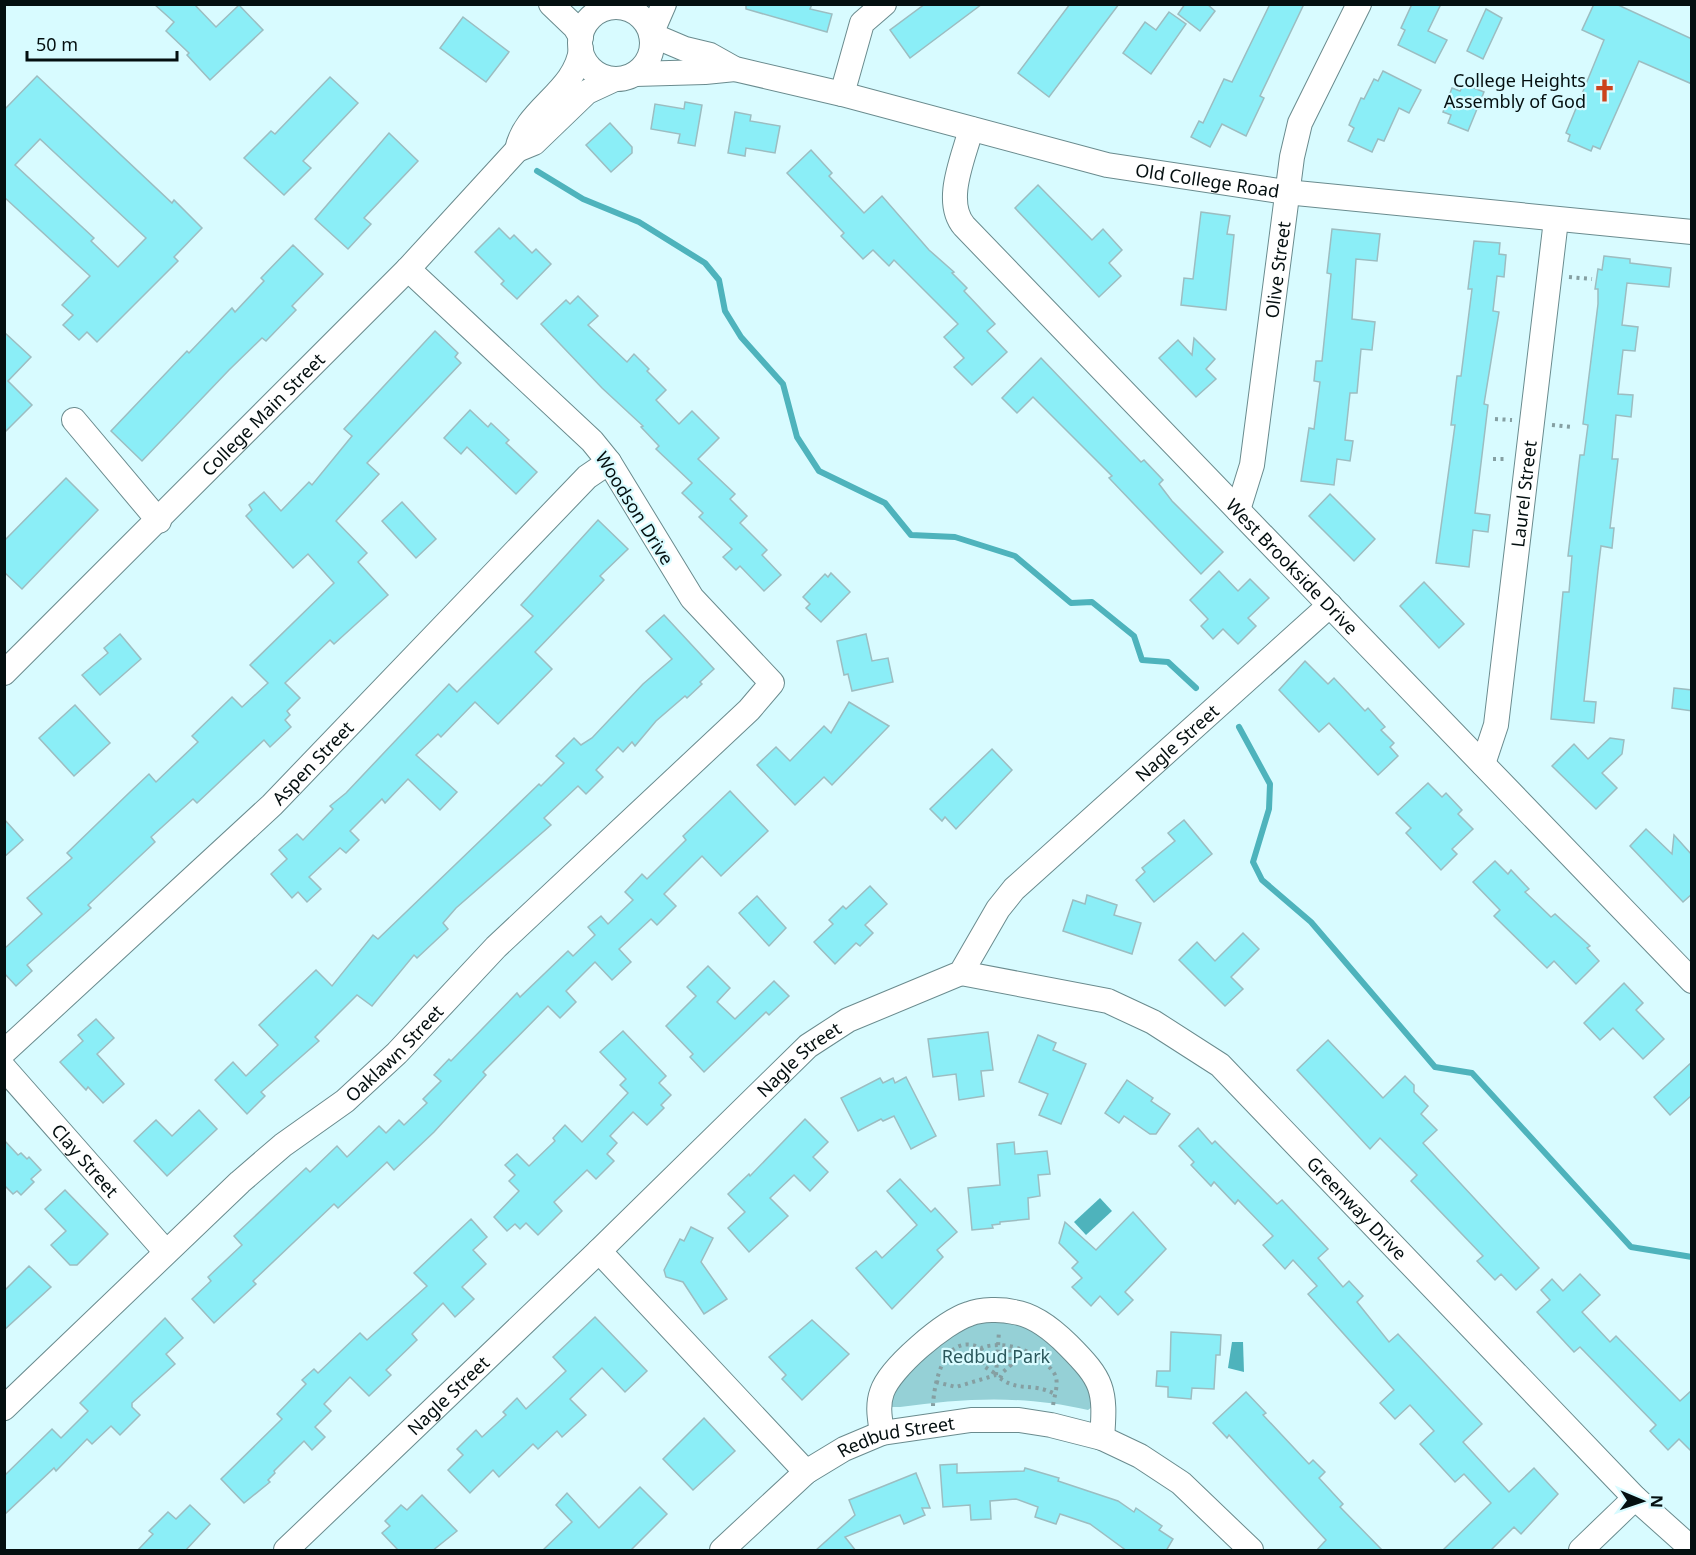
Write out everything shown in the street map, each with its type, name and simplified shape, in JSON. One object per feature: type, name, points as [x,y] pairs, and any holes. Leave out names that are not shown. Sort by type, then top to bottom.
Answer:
[{"type":"street","points":[[552,4],[574,27],[585,61],[593,70],[625,76],[650,57],[652,34],[664,4]]},
{"type":"street","points":[[842,94],[862,23],[884,4]]},
{"type":"street","name":"Olive Street","points":[[1239,510],[1252,465],[1286,192],[1300,123],[1359,4]]},
{"type":"street","points":[[581,43],[584,26],[600,10],[628,7],[642,17],[652,34]]},
{"type":"street","name":"Old College Road","points":[[652,34],[685,49],[711,55],[735,69],[842,94],[1107,165],[1286,192],[1692,232]]},
{"type":"street","name":"College Main Street","points":[[517,150],[520,133],[575,73],[581,43]]},
{"type":"street","name":"Old College Road","points":[[625,76],[735,69]]},
{"type":"street","name":"College Main Street","points":[[4,673],[159,521],[408,269],[517,150],[534,143],[586,92],[625,76]]},
{"type":"street","name":"West Brookside Drive","points":[[971,129],[955,192],[955,207],[959,220],[1692,981]]},
{"type":"street","name":"Laurel Street","points":[[1483,764],[1497,725],[1556,220]]},
{"type":"street","name":"Woodson Drive","points":[[408,269],[592,441],[609,462],[692,598],[772,683]]},
{"type":"street","points":[[74,420],[159,521]]},
{"type":"street","name":"Aspen Street","points":[[4,1052],[272,805],[587,477],[609,462]]},
{"type":"street","name":"Nagle Street","points":[[286,1551],[599,1251],[808,1046],[848,1020],[961,973],[998,909],[1014,889],[1330,605]]},
{"type":"street","name":"Oaklawn Street","points":[[4,1408],[240,1182],[363,1085],[496,948],[749,710],[772,683]]},
{"type":"street","name":"Greenway Drive","points":[[961,973],[1108,1001],[1153,1022],[1220,1065],[1635,1498],[1692,1550]]},
{"type":"street","name":"Clay Street","points":[[4,1068],[166,1252]]},
{"type":"street","points":[[599,1251],[806,1472]]},
{"type":"street","points":[[882,1433],[879,1409],[882,1390],[909,1356],[942,1327],[969,1313],[1000,1311],[1015,1312],[1041,1322],[1089,1365],[1100,1382],[1105,1402],[1102,1438]]},
{"type":"street","name":"Redbud Street","points":[[722,1551],[806,1472],[844,1449],[882,1433],[971,1420],[1019,1420],[1052,1425],[1102,1438],[1140,1456],[1181,1483],[1251,1551]]},
{"type":"street","points":[[1581,1551],[1635,1498]]},
{"type":"path","points":[[998,1377],[1000,1311]]},
{"type":"path","points":[[933,1425],[938,1371],[946,1354],[964,1345],[981,1348],[999,1345],[1035,1356],[1055,1374],[1056,1394],[1052,1425]]},
{"type":"path","points":[[936,1382],[956,1388],[998,1377],[1011,1365],[1008,1346]]},
{"type":"path","points":[[981,1348],[984,1357],[982,1365],[986,1370],[993,1370],[1009,1386],[1040,1386],[1056,1394]]},
{"type":"green space","name":"Redbud Park","points":[[1000,1311],[1038,1329],[1093,1388],[1097,1403],[1088,1410],[1017,1400],[971,1400],[892,1407],[887,1401],[929,1346]]},
{"type":"shaded area","points":[[1100,1198],[1112,1211],[1086,1235],[1074,1222]]},
{"type":"shaded area","points":[[1232,1342],[1243,1342],[1244,1372],[1228,1368]]},
{"type":"building","points":[[154,4],[194,4],[216,27],[239,5],[263,30],[210,80],[187,55],[189,53],[166,31],[174,22]]},
{"type":"building","points":[[746,4],[812,4],[810,9],[832,14],[827,32],[746,9]]},
{"type":"building","points":[[925,4],[982,4],[910,58],[890,30]]},
{"type":"building","points":[[1070,4],[1119,4],[1049,97],[1018,73]]},
{"type":"building","points":[[1185,4],[1207,4],[1215,11],[1200,31],[1178,14]]},
{"type":"building","points":[[1270,4],[1304,4],[1260,96],[1264,98],[1246,136],[1222,124],[1210,147],[1191,137],[1199,121],[1203,123],[1224,79],[1232,82]]},
{"type":"building","points":[[1412,4],[1441,4],[1428,31],[1447,40],[1435,63],[1398,45],[1405,30],[1401,28]]},
{"type":"building","name":"College Heights Assembly of God","points":[[1594,4],[1616,4],[1692,39],[1692,84],[1639,61],[1600,149],[1593,146],[1591,151],[1568,141],[1570,135],[1566,133],[1604,40],[1582,30]]},
{"type":"building","points":[[1486,9],[1502,18],[1483,59],[1467,51]]},
{"type":"building","points":[[1169,12],[1186,24],[1151,74],[1123,53],[1145,22],[1156,30]]},
{"type":"building","points":[[463,17],[509,52],[486,82],[440,48]]},
{"type":"building","points":[[1383,71],[1421,90],[1409,113],[1399,108],[1384,141],[1378,139],[1372,152],[1348,141],[1354,128],[1349,125],[1361,98],[1364,99],[1374,79],[1378,81]]},
{"type":"building","points":[[37,76],[172,203],[174,200],[202,228],[174,257],[178,261],[97,342],[87,332],[79,340],[63,325],[73,315],[62,305],[90,276],[4,197],[4,110]],"holes":[[[40,139],[146,238],[118,267],[91,241],[94,238],[15,165]]]},
{"type":"building","points":[[330,77],[358,103],[303,161],[311,168],[284,195],[244,158],[271,131],[275,134]]},
{"type":"building","points":[[1464,84],[1484,92],[1468,131],[1448,123],[1451,115],[1443,112],[1452,88],[1460,91]]},
{"type":"building","points":[[685,102],[702,105],[695,146],[678,143],[680,134],[651,129],[655,104],[684,109]]},
{"type":"building","points":[[735,112],[751,115],[750,121],[780,126],[775,153],[746,148],[745,156],[728,153]]},
{"type":"building","points":[[610,123],[632,147],[632,153],[611,172],[586,145]]},
{"type":"building","points":[[389,133],[418,161],[364,218],[371,224],[348,249],[315,219]]},
{"type":"building","points":[[811,150],[832,173],[829,176],[864,213],[882,196],[929,250],[954,272],[952,273],[967,288],[964,291],[995,324],[987,331],[1007,352],[972,385],[954,367],[964,358],[944,337],[958,324],[894,260],[889,266],[873,250],[863,259],[841,236],[844,233],[787,173]]},
{"type":"building","points":[[1038,185],[1092,240],[1103,229],[1122,250],[1109,263],[1121,276],[1099,297],[1015,208]]},
{"type":"building","points":[[1201,212],[1230,216],[1227,234],[1234,235],[1226,310],[1181,305],[1184,278],[1193,279]]},
{"type":"building","points":[[499,228],[510,239],[514,235],[532,253],[536,249],[551,264],[517,299],[501,284],[504,281],[475,252]]},
{"type":"building","points":[[1332,229],[1380,234],[1377,261],[1356,259],[1352,319],[1375,322],[1372,350],[1361,349],[1357,393],[1350,393],[1345,440],[1353,441],[1350,461],[1337,459],[1334,485],[1301,481],[1309,428],[1314,429],[1320,382],[1314,381],[1316,361],[1322,361],[1331,274],[1327,273]]},
{"type":"building","points":[[1474,241],[1500,243],[1499,254],[1506,255],[1504,277],[1497,276],[1493,311],[1499,312],[1484,404],[1488,405],[1475,513],[1490,515],[1488,532],[1473,530],[1469,567],[1436,563],[1455,425],[1451,425],[1457,376],[1461,376],[1472,289],[1468,289]]},
{"type":"building","points":[[293,245],[323,274],[292,306],[296,310],[266,341],[262,338],[142,461],[111,431],[187,351],[189,353],[232,308],[235,312],[264,281],[261,278]]},
{"type":"building","points":[[1604,256],[1630,259],[1630,263],[1671,268],[1669,287],[1627,283],[1622,325],[1638,327],[1635,351],[1623,350],[1618,394],[1633,395],[1631,417],[1616,415],[1612,459],[1618,459],[1610,528],[1614,528],[1612,548],[1601,546],[1584,701],[1596,702],[1594,723],[1551,719],[1563,592],[1569,592],[1572,556],[1568,556],[1580,455],[1584,455],[1588,425],[1583,424],[1598,304],[1598,289],[1595,289],[1598,269],[1602,270]]},
{"type":"building","points":[[578,296],[598,316],[588,325],[627,362],[634,354],[666,390],[656,400],[679,424],[692,411],[719,438],[698,459],[735,494],[730,499],[747,516],[740,523],[767,550],[762,555],[781,575],[764,591],[740,566],[736,570],[723,557],[732,549],[699,517],[703,513],[682,493],[692,483],[656,449],[659,446],[641,427],[643,426],[602,388],[541,324],[566,300],[570,304]]},
{"type":"building","points":[[435,331],[458,353],[455,357],[461,363],[367,463],[379,474],[336,521],[367,553],[358,562],[388,595],[334,644],[330,640],[285,683],[300,698],[287,711],[290,715],[285,720],[291,727],[270,747],[264,740],[197,803],[193,799],[151,837],[155,842],[88,905],[91,908],[27,965],[32,971],[16,986],[4,973],[4,949],[42,914],[27,898],[72,858],[67,853],[149,774],[156,782],[198,742],[192,736],[232,697],[242,707],[268,683],[250,665],[334,583],[308,554],[293,568],[246,516],[252,510],[249,505],[264,492],[281,511],[309,482],[312,485],[352,436],[344,429]]},
{"type":"building","points":[[4,332],[31,357],[8,381],[32,405],[4,433]]},
{"type":"building","points":[[1194,338],[1215,359],[1206,369],[1216,379],[1196,397],[1159,358],[1178,340],[1192,355]]},
{"type":"building","points":[[1041,358],[1141,462],[1144,460],[1163,480],[1159,484],[1172,501],[1223,552],[1201,574],[1109,478],[1112,476],[1033,397],[1017,413],[1002,398]]},
{"type":"building","points":[[470,410],[488,427],[491,423],[509,440],[506,443],[537,472],[516,494],[467,447],[461,454],[444,438]]},
{"type":"building","points":[[66,478],[98,510],[22,589],[4,572],[4,541]]},
{"type":"building","points":[[1330,494],[1375,539],[1354,561],[1309,516]]},
{"type":"building","points":[[402,502],[436,539],[416,558],[382,521]]},
{"type":"building","points":[[598,520],[628,549],[600,576],[604,580],[535,652],[552,669],[498,724],[475,702],[441,737],[438,734],[416,755],[457,792],[440,810],[408,779],[385,803],[382,799],[350,831],[359,840],[346,853],[340,848],[309,877],[321,889],[307,902],[298,892],[292,898],[271,874],[287,859],[279,850],[297,834],[303,840],[333,809],[330,806],[346,793],[449,684],[457,692],[533,616],[521,605]]},
{"type":"building","points":[[1219,571],[1238,591],[1250,579],[1269,598],[1248,618],[1256,626],[1238,644],[1223,629],[1213,639],[1201,626],[1208,619],[1190,600]]},
{"type":"building","points":[[831,573],[850,592],[821,622],[806,608],[810,604],[803,597],[825,574],[828,577]]},
{"type":"building","points":[[1424,582],[1464,624],[1439,648],[1400,606]]},
{"type":"building","points":[[664,615],[714,669],[700,682],[702,684],[656,721],[635,746],[632,742],[623,752],[618,747],[596,770],[603,777],[586,794],[578,786],[544,818],[551,825],[456,908],[443,923],[448,929],[417,958],[414,955],[372,1006],[357,995],[315,1037],[319,1041],[261,1092],[265,1096],[247,1114],[215,1080],[233,1062],[246,1076],[278,1045],[259,1025],[316,970],[332,986],[373,935],[378,939],[539,784],[541,786],[564,763],[556,756],[574,738],[581,745],[592,738],[643,684],[672,659],[646,631]]},
{"type":"building","points":[[120,634],[141,659],[100,695],[82,675],[108,653],[104,648]]},
{"type":"building","points":[[866,634],[872,661],[888,658],[893,682],[852,691],[848,674],[844,675],[837,641]]},
{"type":"building","points":[[1305,661],[1328,684],[1334,678],[1365,711],[1368,708],[1385,727],[1381,730],[1394,743],[1390,747],[1398,756],[1378,775],[1329,723],[1319,732],[1279,690]]},
{"type":"building","points":[[1674,688],[1692,690],[1692,711],[1672,708]]},
{"type":"building","points":[[849,702],[889,726],[832,785],[824,777],[795,805],[757,765],[776,747],[790,761],[824,726],[831,733]]},
{"type":"building","points":[[75,705],[110,743],[74,776],[39,738]]},
{"type":"building","points":[[1610,738],[1624,740],[1622,754],[1602,773],[1617,788],[1596,809],[1552,766],[1574,744],[1588,759]]},
{"type":"building","points":[[992,749],[1012,770],[956,829],[945,817],[942,821],[930,809]]},
{"type":"building","points":[[1428,783],[1442,797],[1446,793],[1462,810],[1458,814],[1473,829],[1452,849],[1457,854],[1441,870],[1406,833],[1411,828],[1396,813]]},
{"type":"building","points":[[730,791],[768,831],[721,876],[702,856],[664,894],[676,906],[657,925],[651,919],[619,949],[631,962],[612,980],[595,962],[566,991],[576,1002],[560,1018],[548,1006],[483,1072],[486,1075],[434,1132],[394,1170],[387,1162],[338,1208],[334,1204],[253,1281],[256,1284],[214,1323],[192,1299],[211,1281],[208,1277],[242,1245],[234,1236],[306,1168],[310,1172],[337,1146],[347,1157],[379,1126],[386,1133],[399,1120],[404,1125],[427,1103],[423,1099],[441,1081],[434,1075],[449,1059],[451,1061],[517,993],[520,997],[568,951],[573,956],[595,935],[588,927],[601,916],[608,924],[633,900],[625,892],[642,874],[647,879],[686,840],[683,836]]},
{"type":"building","points":[[4,819],[23,840],[4,857]]},
{"type":"building","points":[[1184,820],[1212,854],[1154,902],[1136,880],[1145,872],[1142,868],[1175,841],[1168,833]]},
{"type":"building","points":[[1646,829],[1672,854],[1674,835],[1692,855],[1692,894],[1683,902],[1630,846]]},
{"type":"building","points":[[1495,861],[1508,874],[1511,870],[1529,889],[1525,892],[1551,917],[1555,914],[1590,946],[1587,948],[1599,961],[1576,984],[1554,961],[1547,968],[1494,916],[1500,910],[1473,882]]},
{"type":"building","points":[[870,886],[887,904],[865,925],[873,933],[860,946],[856,943],[835,964],[814,942],[833,924],[829,920],[843,906],[846,909]]},
{"type":"building","points":[[1087,895],[1117,905],[1114,915],[1141,923],[1132,954],[1063,931],[1073,900],[1085,904]]},
{"type":"building","points":[[757,896],[786,928],[769,946],[739,913]]},
{"type":"building","points":[[1243,933],[1259,949],[1231,977],[1243,989],[1225,1006],[1179,960],[1197,942],[1215,961]]},
{"type":"building","points":[[708,966],[730,988],[717,1002],[735,1019],[774,981],[789,996],[769,1015],[766,1012],[704,1072],[690,1057],[693,1054],[666,1026],[696,996],[687,987]]},
{"type":"building","points":[[1624,983],[1643,1003],[1636,1010],[1664,1039],[1643,1059],[1613,1028],[1600,1040],[1584,1023]]},
{"type":"building","points":[[96,1019],[114,1038],[97,1054],[124,1084],[103,1103],[88,1087],[86,1090],[60,1062],[83,1041],[78,1035]]},
{"type":"building","points":[[623,1031],[666,1076],[659,1083],[671,1095],[661,1105],[664,1108],[647,1125],[633,1112],[610,1136],[617,1143],[607,1154],[614,1161],[596,1179],[587,1170],[554,1202],[562,1211],[538,1235],[526,1223],[520,1229],[515,1224],[507,1231],[494,1217],[519,1191],[509,1181],[515,1175],[505,1165],[517,1154],[529,1166],[555,1141],[553,1138],[565,1125],[582,1142],[628,1093],[620,1085],[626,1079],[600,1052]]},
{"type":"building","points":[[988,1032],[993,1070],[981,1071],[984,1096],[959,1100],[956,1074],[933,1077],[928,1039]]},
{"type":"building","points":[[1038,1035],[1056,1043],[1053,1050],[1086,1064],[1061,1124],[1039,1115],[1048,1094],[1019,1082]]},
{"type":"building","points":[[1328,1040],[1383,1098],[1405,1076],[1414,1085],[1414,1092],[1428,1106],[1421,1114],[1437,1130],[1423,1143],[1539,1268],[1516,1290],[1501,1274],[1495,1280],[1477,1261],[1483,1256],[1411,1181],[1417,1175],[1380,1138],[1370,1149],[1297,1070]]},
{"type":"building","points":[[1692,1062],[1692,1095],[1670,1115],[1654,1097]]},
{"type":"building","points":[[906,1077],[936,1136],[911,1149],[894,1116],[883,1121],[881,1119],[858,1131],[841,1098],[880,1078],[883,1083],[893,1078],[895,1083]]},
{"type":"building","points":[[1127,1080],[1153,1098],[1151,1101],[1170,1114],[1156,1134],[1150,1134],[1124,1116],[1119,1123],[1105,1113]]},
{"type":"building","points":[[199,1110],[217,1129],[167,1176],[134,1141],[156,1120],[172,1136]]},
{"type":"building","points":[[805,1119],[828,1142],[813,1157],[828,1172],[810,1191],[794,1175],[770,1198],[788,1216],[749,1252],[728,1228],[745,1212],[728,1194],[749,1174],[750,1176]]},
{"type":"building","points":[[1198,1128],[1212,1144],[1215,1141],[1277,1204],[1282,1200],[1328,1249],[1318,1258],[1343,1287],[1349,1281],[1363,1296],[1357,1302],[1389,1342],[1398,1334],[1482,1424],[1463,1442],[1509,1492],[1534,1468],[1558,1494],[1521,1534],[1514,1527],[1490,1551],[1442,1551],[1491,1503],[1464,1474],[1455,1482],[1420,1444],[1434,1431],[1410,1405],[1395,1419],[1380,1403],[1394,1390],[1308,1294],[1317,1286],[1293,1260],[1285,1269],[1263,1245],[1273,1236],[1238,1200],[1235,1204],[1214,1182],[1211,1186],[1191,1165],[1194,1162],[1179,1146]]},
{"type":"building","points":[[4,1140],[18,1155],[21,1153],[27,1159],[29,1157],[41,1170],[31,1179],[34,1182],[21,1195],[17,1191],[13,1194],[4,1185]]},
{"type":"building","points":[[1014,1142],[1015,1154],[1047,1151],[1050,1174],[1038,1175],[1040,1196],[1028,1198],[1029,1219],[1000,1222],[1000,1224],[992,1225],[993,1228],[972,1230],[968,1188],[1000,1185],[997,1144]]},
{"type":"building","points":[[900,1179],[931,1212],[935,1208],[957,1232],[937,1250],[943,1257],[892,1309],[856,1268],[876,1251],[882,1258],[917,1225],[887,1191]]},
{"type":"building","points":[[65,1190],[108,1234],[77,1265],[70,1265],[51,1245],[66,1231],[45,1209]]},
{"type":"building","points":[[1133,1212],[1166,1249],[1125,1292],[1133,1300],[1118,1315],[1100,1296],[1091,1306],[1072,1287],[1082,1278],[1072,1268],[1078,1262],[1059,1243],[1065,1222],[1096,1250]]},
{"type":"building","points":[[471,1219],[487,1237],[473,1250],[486,1264],[462,1287],[474,1299],[455,1317],[443,1303],[412,1334],[417,1340],[386,1370],[391,1375],[369,1396],[350,1377],[324,1404],[331,1411],[315,1427],[325,1437],[312,1450],[304,1441],[274,1471],[275,1473],[268,1480],[270,1482],[244,1503],[221,1479],[282,1419],[277,1414],[306,1384],[302,1380],[314,1369],[318,1373],[360,1333],[367,1340],[427,1286],[414,1273]]},
{"type":"building","points":[[691,1227],[713,1238],[701,1262],[727,1299],[704,1314],[683,1282],[666,1277],[664,1270],[680,1239],[684,1241]]},
{"type":"building","points":[[29,1266],[51,1287],[4,1330],[4,1291]]},
{"type":"building","points":[[1580,1274],[1600,1295],[1582,1312],[1610,1342],[1616,1336],[1680,1401],[1692,1390],[1692,1452],[1679,1439],[1668,1450],[1650,1431],[1656,1425],[1580,1347],[1574,1352],[1537,1312],[1550,1300],[1541,1290],[1552,1279],[1563,1291]]},
{"type":"building","points":[[595,1317],[647,1371],[625,1392],[602,1368],[570,1399],[586,1415],[562,1437],[557,1431],[538,1449],[533,1444],[499,1477],[493,1470],[470,1493],[448,1470],[463,1455],[457,1449],[476,1430],[482,1437],[506,1415],[503,1412],[517,1398],[526,1409],[566,1371],[553,1357]]},
{"type":"building","points":[[165,1318],[183,1338],[166,1354],[175,1364],[132,1403],[132,1407],[140,1415],[120,1435],[111,1426],[92,1444],[87,1439],[56,1471],[54,1468],[4,1515],[4,1476],[52,1429],[61,1438],[88,1411],[80,1403]]},
{"type":"building","points":[[812,1320],[849,1354],[802,1400],[782,1379],[786,1375],[769,1357]]},
{"type":"building","points":[[1171,1332],[1221,1335],[1220,1355],[1216,1355],[1214,1389],[1192,1388],[1191,1399],[1168,1397],[1168,1387],[1156,1386],[1157,1371],[1170,1371]]},
{"type":"building","points":[[1246,1392],[1266,1413],[1263,1415],[1309,1464],[1313,1460],[1325,1472],[1319,1478],[1343,1504],[1340,1507],[1383,1551],[1316,1551],[1326,1540],[1229,1435],[1227,1438],[1213,1423]]},
{"type":"building","points":[[704,1418],[735,1451],[693,1490],[663,1459]]},
{"type":"building","points":[[957,1464],[957,1473],[1024,1471],[1025,1468],[1059,1478],[1058,1481],[1118,1501],[1134,1512],[1136,1508],[1162,1526],[1159,1530],[1173,1539],[1166,1551],[1127,1551],[1090,1524],[1060,1514],[1056,1524],[1035,1517],[1038,1507],[1016,1499],[990,1501],[991,1519],[971,1520],[970,1505],[943,1507],[940,1465]]},
{"type":"building","points":[[916,1473],[930,1508],[922,1508],[925,1515],[904,1524],[900,1515],[845,1537],[856,1551],[815,1551],[855,1515],[849,1500]]},
{"type":"building","points":[[640,1487],[667,1514],[630,1551],[542,1551],[572,1522],[556,1505],[567,1493],[599,1528]]},
{"type":"building","points":[[422,1495],[457,1531],[432,1551],[399,1551],[382,1533],[390,1526],[385,1521],[401,1505],[407,1510]]},
{"type":"building","points":[[190,1505],[210,1524],[185,1551],[137,1551],[153,1534],[149,1531],[168,1512],[176,1519]]},
{"type":"waterway","points":[[537,171],[583,199],[639,222],[705,263],[719,280],[725,311],[741,337],[783,384],[797,437],[819,471],[885,503],[911,535],[955,537],[1015,556],[1071,603],[1092,602],[1134,636],[1142,660],[1168,662],[1196,688]]},
{"type":"waterway","points":[[1239,727],[1270,784],[1269,809],[1253,862],[1262,880],[1311,922],[1435,1067],[1472,1073],[1631,1247],[1692,1257]]},
{"type":"place","name":"College Heights Assembly of God","points":[[1604,90]]}]
